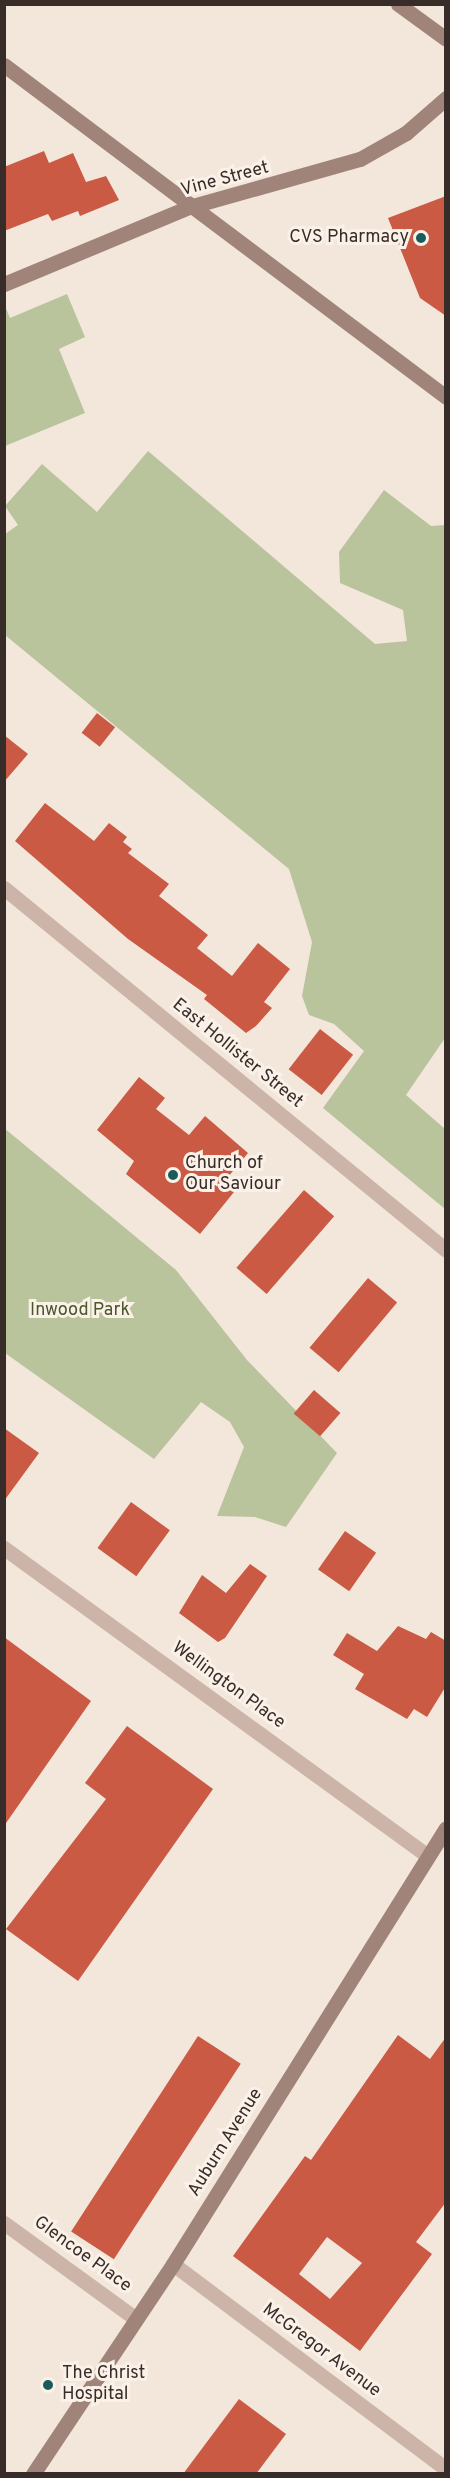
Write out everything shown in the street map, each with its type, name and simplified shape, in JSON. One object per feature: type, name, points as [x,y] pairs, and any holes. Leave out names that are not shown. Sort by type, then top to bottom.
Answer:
[{"type":"main road","points":[[398,4],[446,39]]},
{"type":"main road","points":[[4,65],[189,207],[446,397]]},
{"type":"main road","name":"Vine Street","points":[[4,284],[189,207],[360,159],[406,133],[446,98]]},
{"type":"main road","name":"Auburn Avenue","points":[[33,2474],[173,2264],[446,1828]]},
{"type":"street","name":"East Hollister Street","points":[[4,888],[446,1250]]},
{"type":"street","name":"Wellington Place","points":[[4,1548],[428,1856]]},
{"type":"street","name":"Glencoe Place","points":[[4,2223],[136,2319]]},
{"type":"street","name":"McGregor Avenue","points":[[173,2264],[446,2469]]},
{"type":"green space","points":[[67,294],[85,337],[59,349],[85,413],[5,446],[5,306],[10,318]]},
{"type":"green space","points":[[148,451],[375,644],[407,641],[403,610],[340,583],[339,552],[384,490],[431,526],[445,525],[445,1038],[406,1095],[445,1129],[445,1209],[323,1108],[364,1051],[334,1024],[309,1015],[302,996],[312,942],[289,869],[5,635],[5,534],[18,525],[5,506],[42,464],[97,512]]},
{"type":"green space","name":"Inwood Park","points":[[4,1128],[176,1270],[247,1360],[337,1453],[286,1527],[255,1517],[217,1516],[244,1447],[230,1422],[201,1402],[154,1459],[5,1353]]},
{"type":"building","points":[[44,151],[49,163],[73,153],[86,182],[106,176],[119,200],[80,216],[78,211],[52,221],[48,214],[4,231],[4,167]]},
{"type":"building","name":"CVS Pharmacy","points":[[446,196],[446,316],[420,298],[388,218]]},
{"type":"building","points":[[97,713],[115,727],[100,747],[82,733]]},
{"type":"building","points":[[4,735],[28,754],[4,782]]},
{"type":"building","points":[[45,803],[94,841],[109,823],[127,837],[123,842],[132,849],[128,853],[169,884],[159,896],[208,935],[197,948],[232,976],[258,943],[290,969],[264,1002],[272,1008],[256,1026],[246,1033],[204,999],[207,995],[128,939],[15,841]]},
{"type":"building","points":[[320,1029],[353,1055],[322,1095],[289,1069]]},
{"type":"building","name":"Church of Our Saviour","points":[[139,1077],[165,1098],[156,1109],[189,1135],[205,1116],[248,1153],[223,1183],[234,1192],[200,1234],[126,1174],[134,1161],[97,1130]]},
{"type":"building","points":[[304,1190],[334,1216],[267,1294],[236,1268]]},
{"type":"building","points":[[368,1278],[397,1302],[339,1372],[310,1348]]},
{"type":"building","points":[[314,1390],[340,1413],[320,1436],[294,1413]]},
{"type":"building","points":[[4,1428],[39,1453],[4,1501]]},
{"type":"building","points":[[131,1502],[170,1530],[136,1576],[97,1548]]},
{"type":"building","points":[[345,1531],[376,1553],[349,1591],[318,1570]]},
{"type":"building","points":[[250,1564],[267,1576],[225,1638],[218,1642],[179,1613],[202,1575],[226,1593]]},
{"type":"building","points":[[398,1626],[426,1639],[431,1632],[446,1641],[446,1686],[427,1717],[414,1709],[407,1719],[355,1689],[364,1674],[333,1655],[347,1633],[377,1651]]},
{"type":"building","points":[[4,1637],[91,1701],[4,1826]]},
{"type":"building","points":[[127,1726],[213,1789],[78,1981],[6,1929],[106,1799],[85,1783]]},
{"type":"building","points":[[398,2035],[430,2059],[446,2037],[446,2202],[416,2242],[432,2254],[360,2351],[233,2256],[305,2156],[311,2160]],"holes":[[[327,2237],[362,2263],[330,2299],[299,2274]]]},
{"type":"building","points":[[198,2036],[241,2064],[114,2259],[71,2231]]},
{"type":"building","points":[[239,2399],[286,2434],[256,2474],[183,2474]]},
{"type":"place","name":"CVS Pharmacy","points":[[421,238]]},
{"type":"place","name":"Church of Our Saviour","points":[[173,1175]]},
{"type":"place","name":"The Christ Hospital","points":[[48,2385]]}]
